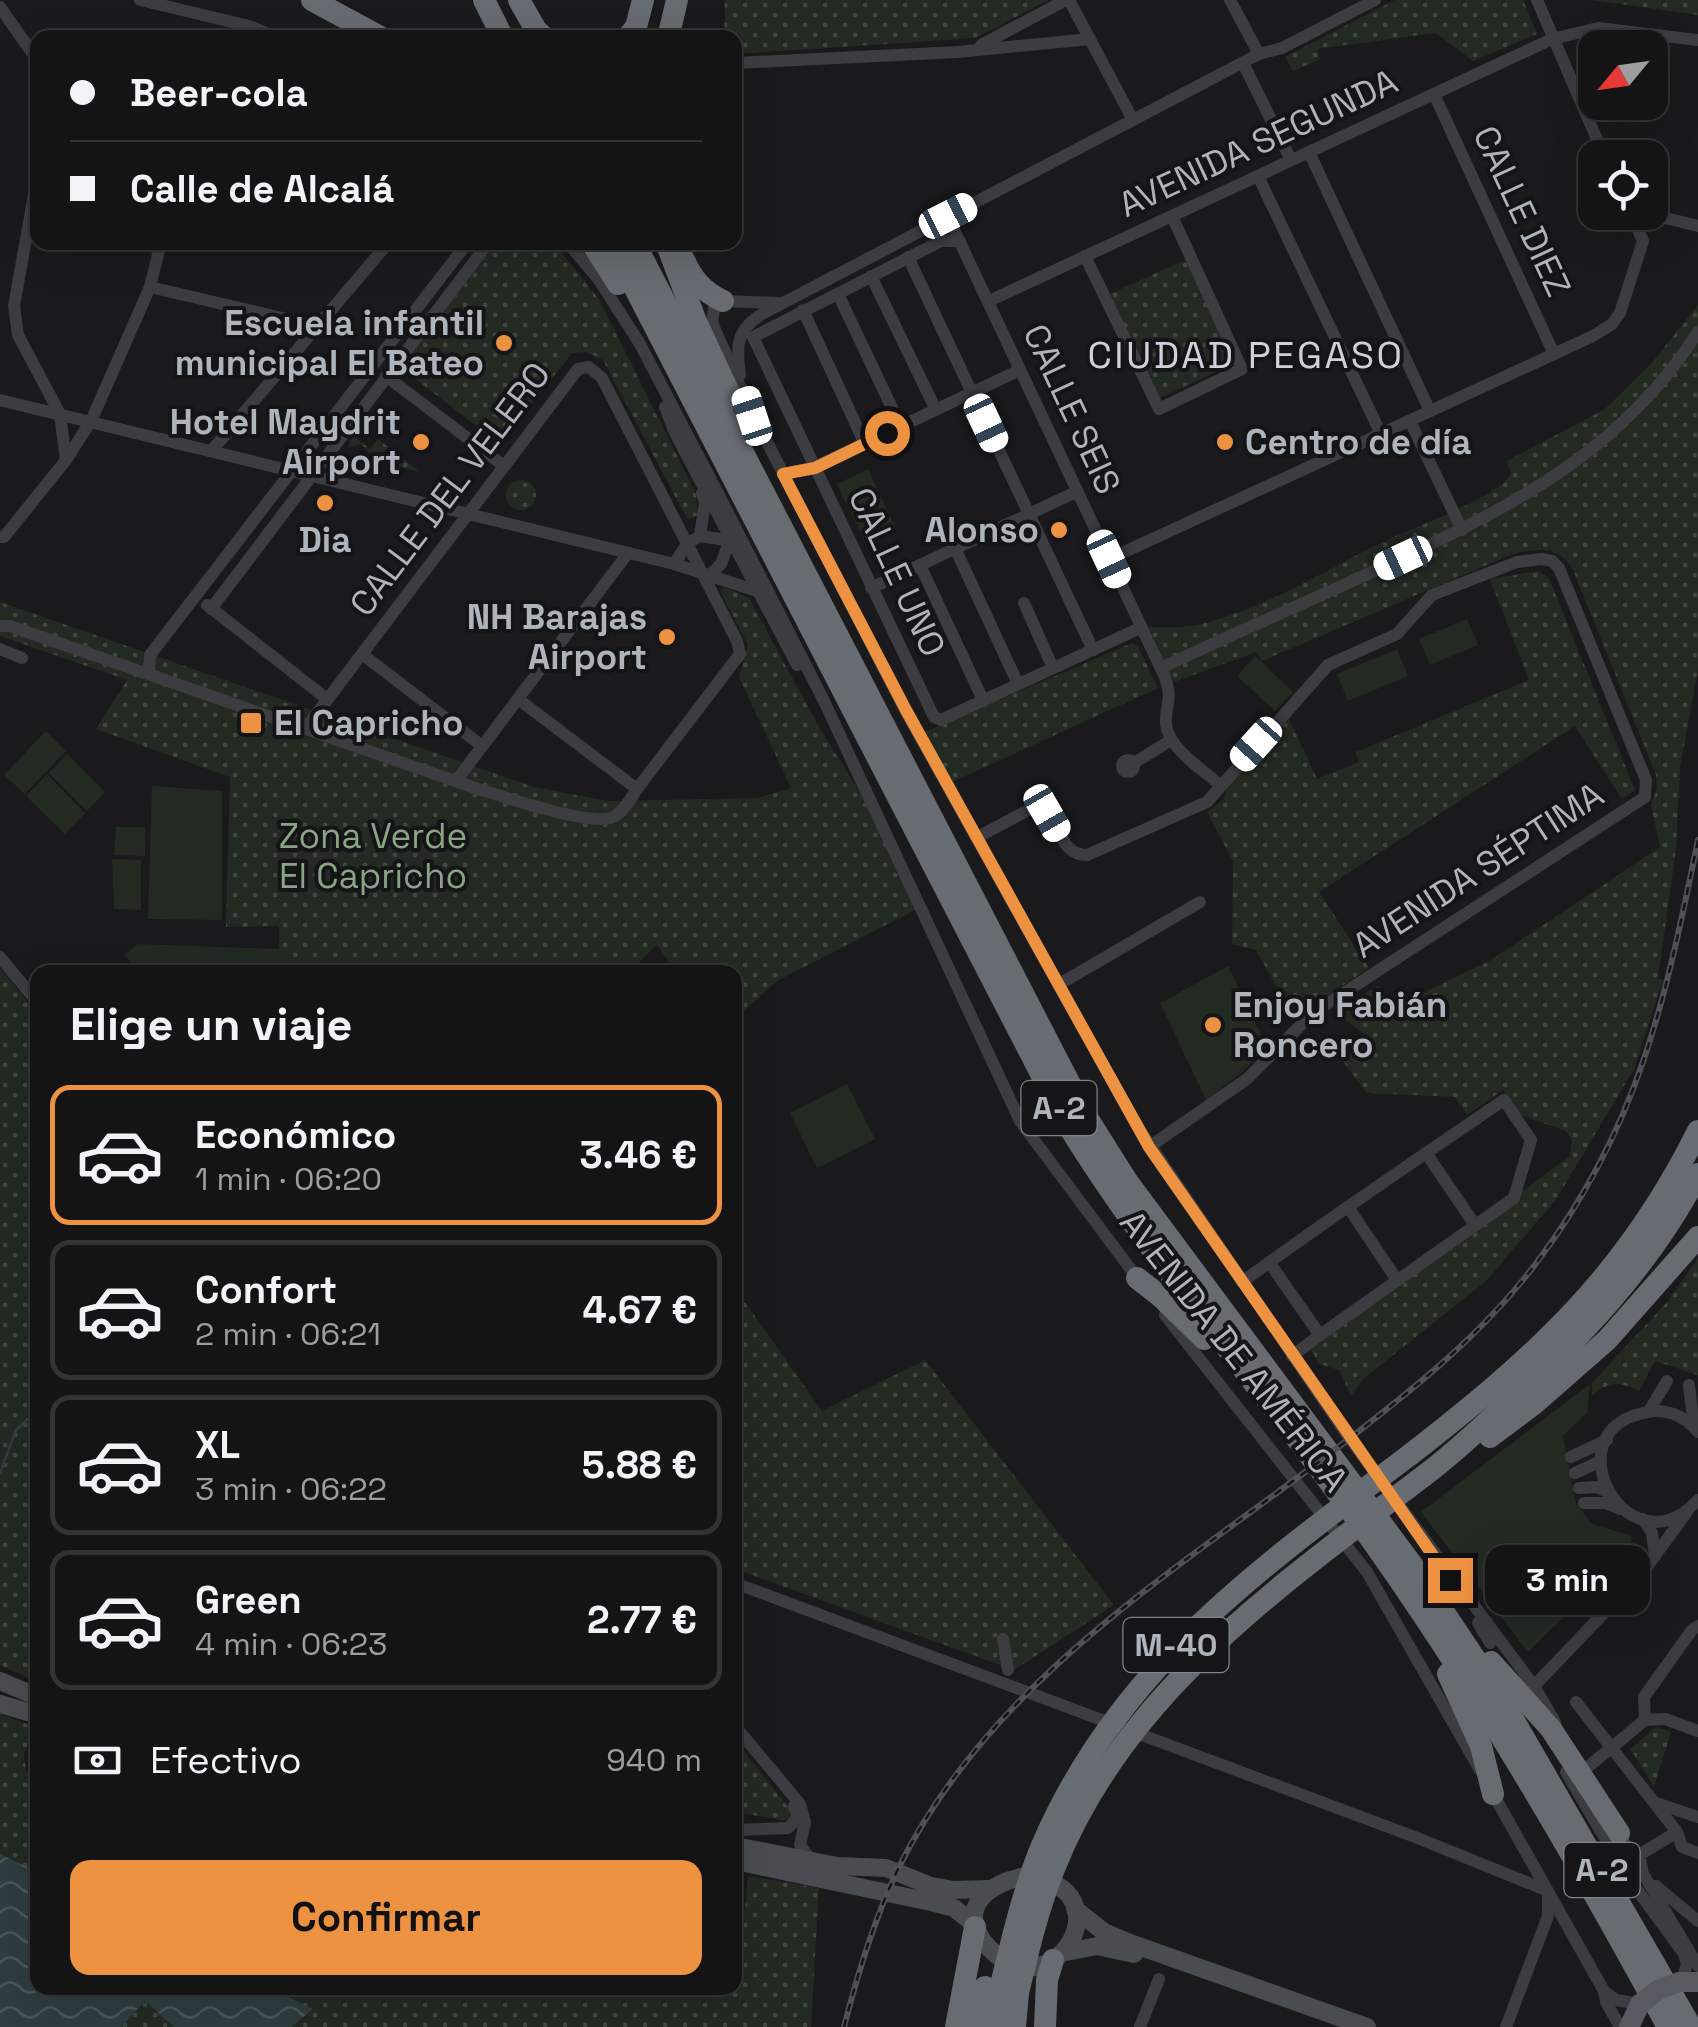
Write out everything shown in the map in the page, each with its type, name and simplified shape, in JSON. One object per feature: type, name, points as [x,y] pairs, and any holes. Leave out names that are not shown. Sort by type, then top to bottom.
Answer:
[{"type":"highway","points":[[312,0],[367,30]]},
{"type":"highway","points":[[484,0],[500,30]]},
{"type":"highway","points":[[506,0],[522,30]]},
{"type":"highway","points":[[519,0],[536,30]]},
{"type":"highway","points":[[634,30],[643,0]]},
{"type":"highway","points":[[664,0],[668,30]]},
{"type":"highway","points":[[671,30],[678,0]]},
{"type":"highway","points":[[596,250],[651,343]]},
{"type":"highway","name":"A-2","points":[[614,250],[651,343],[1066,1122],[1110,1193],[1328,1480],[1430,1625],[1498,1729],[1668,2027]]},
{"type":"highway","name":"A-2","points":[[638,250],[1088,1119],[1127,1182],[1413,1566],[1504,1704],[1691,2027]]},
{"type":"highway","points":[[669,250],[695,319],[785,510],[974,879],[976,905]]},
{"type":"highway","points":[[680,250],[691,277],[704,293],[730,302]]},
{"type":"highway","name":"M-40","points":[[1015,2027],[1008,1991],[1008,1907],[1030,1857],[1044,1840],[1108,1727],[1183,1637],[1241,1586],[1510,1374],[1574,1314],[1643,1227],[1698,1131]]},
{"type":"highway","name":"M-40","points":[[996,2027],[1055,1866],[1077,1818],[1127,1740],[1168,1690],[1255,1606],[1432,1470],[1556,1360],[1599,1316],[1660,1238],[1698,1174]]},
{"type":"highway","points":[[1673,1264],[1698,1219]]},
{"type":"highway","points":[[1432,1470],[1478,1446],[1558,1384],[1607,1340],[1698,1237]]},
{"type":"highway","points":[[1137,1278],[1189,1322],[1227,1364],[1262,1394]]},
{"type":"highway","points":[[1413,1566],[1551,1728],[1619,1833]]},
{"type":"highway","points":[[1430,1625],[1431,1645],[1472,1724],[1486,1760],[1493,1794]]},
{"type":"highway","points":[[956,2027],[975,1925]]},
{"type":"highway","points":[[1045,2027],[1046,1980],[1060,1956]]},
{"type":"highway","points":[[976,2027],[1008,1991],[1026,2027]]},
{"type":"main road","points":[[0,1681],[30,1694]]},
{"type":"main road","points":[[0,1704],[30,1713]]},
{"type":"main road","points":[[742,1849],[772,1861],[954,1908],[975,1925],[988,1948],[1016,1964],[1029,1966],[1097,1946],[1126,1951],[1329,2027]]},
{"type":"main road","points":[[742,1861],[886,1868],[931,1886],[954,1890],[988,1888],[1012,1878],[1042,1878],[1057,1884],[1075,1909],[1104,1932],[1367,2027]]},
{"type":"main road","points":[[975,1925],[976,1906],[988,1888]]},
{"type":"main road","points":[[1060,1956],[1076,1934],[1075,1909]]},
{"type":"main road","points":[[1629,2027],[1640,2004],[1658,1990],[1686,1982]]},
{"type":"street","points":[[140,0],[259,30]]},
{"type":"street","points":[[974,48],[1068,0],[1133,120]]},
{"type":"street","points":[[1230,0],[1258,54]]},
{"type":"street","points":[[752,416],[737,352],[748,330],[782,303],[1258,54],[1282,48],[1376,0]]},
{"type":"street","points":[[1537,0],[1597,140]]},
{"type":"street","points":[[0,6],[30,49]]},
{"type":"street","points":[[1015,26],[1021,46]]},
{"type":"street","name":"AVENIDA SEGUNDA","points":[[988,301],[1552,39],[1598,28],[1698,40]]},
{"type":"street","points":[[742,63],[958,52],[1090,39]]},
{"type":"street","points":[[1243,63],[1291,160]]},
{"type":"street","name":"CALLE DIEZ","points":[[1434,94],[1554,354]]},
{"type":"street","points":[[1309,152],[1430,411]]},
{"type":"street","points":[[1258,176],[1381,434]]},
{"type":"street","name":"CALLE SEIS","points":[[948,216],[1161,668],[1171,699],[1166,723],[1170,740]]},
{"type":"street","points":[[1085,256],[1159,409],[1242,369],[1172,216]]},
{"type":"street","points":[[30,217],[14,306],[18,335],[60,414],[66,460]]},
{"type":"street","points":[[1668,219],[1698,226]]},
{"type":"street","points":[[1109,559],[1612,324],[1620,312],[1643,241],[1638,230]]},
{"type":"street","points":[[712,323],[726,337],[748,330],[838,294],[941,241],[960,241]]},
{"type":"street","points":[[0,536],[20,518],[66,460],[91,421],[150,287],[159,250]]},
{"type":"street","points":[[212,450],[382,250]]},
{"type":"street","points":[[149,674],[150,655],[462,250]]},
{"type":"street","points":[[212,609],[306,486],[310,474],[484,250]]},
{"type":"street","name":"AVENIDA DE AMÉRICA","points":[[574,250],[651,343],[722,501],[840,737],[1020,1121],[1137,1278],[1367,1572],[1604,1991],[1620,2027]]},
{"type":"street","points":[[908,258],[1093,650]]},
{"type":"street","points":[[871,276],[936,410]]},
{"type":"street","points":[[150,287],[316,326]]},
{"type":"street","points":[[838,294],[901,427]]},
{"type":"street","points":[[782,303],[730,302],[714,309],[712,323],[752,416],[976,838],[1149,1147],[1292,1356],[1534,1686],[1698,1966]]},
{"type":"street","points":[[730,302],[744,309],[748,330]]},
{"type":"street","points":[[803,310],[865,444]]},
{"type":"street","name":"CALLE UNO","points":[[748,330],[852,543],[929,713],[941,720],[984,700]]},
{"type":"street","points":[[1161,668],[1462,530],[1533,492],[1604,438],[1664,377],[1698,332]]},
{"type":"street","name":"AVENIDA DE AMÉRICA","points":[[651,343],[675,433],[799,669],[840,737]]},
{"type":"street","points":[[386,376],[389,349]]},
{"type":"street","name":"CALLE DEL VELERO","points":[[305,730],[578,369],[589,367],[601,376],[737,641],[738,658],[638,789]]},
{"type":"street","points":[[783,474],[815,468],[1020,370]]},
{"type":"street","points":[[358,389],[386,376]]},
{"type":"street","points":[[386,376],[504,466]]},
{"type":"street","points":[[0,400],[674,564],[757,591]]},
{"type":"street","points":[[1410,421],[1462,530]]},
{"type":"street","points":[[698,476],[705,502],[700,536]]},
{"type":"street","points":[[871,588],[1076,492]]},
{"type":"street","points":[[706,575],[721,564],[730,540],[722,501]]},
{"type":"street","points":[[674,564],[687,544],[700,536],[730,540],[749,554]]},
{"type":"street","points":[[826,556],[826,544],[831,538],[846,538],[852,543]]},
{"type":"street","points":[[956,548],[1018,684]]},
{"type":"street","points":[[456,781],[628,553]]},
{"type":"street","name":"AVENIDA SÉPTIMA","points":[[976,838],[1032,808],[1040,808],[1069,850],[1075,855],[1086,855],[1207,802],[1332,662],[1397,634],[1432,595],[1517,562],[1542,558],[1552,561],[1563,576],[1646,780],[1647,794],[1314,1013],[1247,1079],[1149,1147]]},
{"type":"street","points":[[920,565],[984,700],[1140,628]]},
{"type":"street","points":[[196,597],[327,699]]},
{"type":"street","points":[[1024,603],[1054,668]]},
{"type":"street","points":[[0,626],[10,626],[536,806],[608,819],[619,813],[638,789],[518,699]]},
{"type":"street","points":[[0,650],[22,658]]},
{"type":"street","points":[[362,654],[482,746]]},
{"type":"street","points":[[1134,763],[1170,740],[1220,785]]},
{"type":"street","points":[[1058,985],[1200,902]]},
{"type":"street","points":[[0,956],[30,992]]},
{"type":"street","points":[[1242,1282],[1504,1100],[1531,1140],[1514,1198],[1292,1356]]},
{"type":"street","points":[[1426,1153],[1475,1225]]},
{"type":"street","points":[[1348,1206],[1397,1280]]},
{"type":"street","points":[[1269,1262],[1320,1335]]},
{"type":"street","points":[[1649,1411],[1667,1381]]},
{"type":"street","points":[[1688,1386],[1696,1429]]},
{"type":"street","points":[[1571,1457],[1607,1440],[1625,1420],[1649,1411],[1673,1414],[1696,1429]]},
{"type":"street","points":[[1607,1440],[1600,1462],[1607,1492]]},
{"type":"street","points":[[1575,1472],[1600,1462]]},
{"type":"street","points":[[1580,1488],[1607,1492],[1623,1510]]},
{"type":"street","points":[[1584,1502],[1605,1503],[1643,1519],[1667,1520],[1695,1504]]},
{"type":"street","points":[[1534,1686],[1643,1572],[1695,1504]]},
{"type":"street","points":[[1643,1519],[1652,1533],[1654,1556]]},
{"type":"street","points":[[1411,1521],[1490,1643]]},
{"type":"street","points":[[742,1587],[1416,1836],[1548,1891],[1548,1916],[1506,2027]]},
{"type":"street","points":[[1645,1720],[1644,1697],[1698,1626]]},
{"type":"street","points":[[1003,1639],[1008,1670]]},
{"type":"street","points":[[1576,1702],[1677,1832],[1682,1848],[1698,1853]]},
{"type":"street","points":[[1584,1770],[1645,1720],[1664,1719],[1698,1731]]},
{"type":"street","points":[[742,1735],[800,1804],[805,1822],[768,1846],[772,1861]]},
{"type":"street","points":[[1547,1739],[1627,1876],[1684,1954],[1686,1982]]},
{"type":"street","points":[[1653,1802],[1698,1818]]},
{"type":"street","points":[[742,1830],[794,1832]]},
{"type":"street","points":[[794,1832],[812,1862]]},
{"type":"street","points":[[1677,1832],[1639,1855],[1644,1874],[1698,1921]]},
{"type":"street","points":[[1140,2027],[1159,1980]]},
{"type":"street","points":[[1604,1991],[1621,2002],[1640,2004]]},
{"type":"green space","points":[[725,0],[1049,0],[975,38],[742,54],[742,30],[724,30]]},
{"type":"green space","points":[[1395,0],[1526,0],[1537,34],[1473,61],[1436,33],[1317,49],[1320,59],[1293,71],[1285,57]]},
{"type":"green space","points":[[1592,0],[1698,0],[1698,15]]},
{"type":"green space","points":[[491,250],[560,250],[599,299],[696,494],[698,515],[687,519],[603,360],[586,352],[572,353],[500,444],[401,368]]},
{"type":"green space","points":[[1187,259],[1235,363],[1158,399],[1110,294]]},
{"type":"green space","points":[[1698,305],[1698,670],[1680,767],[1676,849],[1658,978],[1663,980],[1634,1069],[1555,1201],[1485,1282],[1363,1379],[1351,1396],[1339,1370],[1319,1364],[1310,1348],[1570,1156],[1572,1140],[1566,1131],[1521,1115],[1503,1090],[1467,1115],[1455,1097],[1367,1093],[1339,1056],[1367,1036],[1334,1012],[1378,986],[1394,1007],[1491,960],[1660,847],[1651,805],[1657,789],[1656,775],[1573,570],[1555,553],[1515,553],[1262,661],[1256,652],[1174,682],[1148,627],[1201,624],[1232,615],[1488,493],[1511,474],[1507,461],[1605,409],[1651,364]]},
{"type":"green space","points":[[353,436],[370,449],[378,439],[420,472],[371,460],[371,454],[361,444],[347,448]]},
{"type":"green space","points":[[868,469],[896,529],[866,544],[837,484]]},
{"type":"green space","points":[[521,480],[532,484],[536,495],[532,506],[521,510],[510,506],[506,495],[510,484]]},
{"type":"green space","points":[[1538,571],[1549,578],[1635,790],[1622,799],[1575,726],[1319,892],[1369,968],[1294,1018],[1256,950],[1232,944],[1233,861],[1207,812],[1223,800],[1227,788],[1289,719],[1317,779],[1359,762],[1356,752],[1529,680],[1490,579]]},
{"type":"green space","name":"Zona Verde El Capricho","points":[[724,587],[749,598],[819,727],[871,810],[917,909],[777,981],[742,1013],[742,965],[671,965],[657,945],[636,965],[308,965],[279,949],[279,926],[226,927],[230,777],[96,729],[127,680],[0,636],[0,602],[534,787],[608,801],[758,798],[791,788],[739,677],[748,645],[720,591]]},
{"type":"green space","points":[[1467,619],[1478,645],[1430,665],[1419,639]]},
{"type":"green space","points":[[1132,643],[1138,646],[1158,688],[952,782],[925,732]]},
{"type":"green space","points":[[1397,649],[1408,676],[1348,701],[1337,674]]},
{"type":"green space","points":[[1255,656],[1293,692],[1275,711],[1237,676]]},
{"type":"green space","points":[[46,731],[66,751],[25,794],[4,775]]},
{"type":"green space","points":[[67,754],[105,792],[87,811],[49,773]]},
{"type":"green space","points":[[47,774],[85,813],[65,834],[26,796]]},
{"type":"green space","points":[[152,786],[222,791],[222,920],[148,919]]},
{"type":"green space","points":[[116,827],[145,827],[145,856],[114,855]]},
{"type":"green space","points":[[112,859],[141,860],[141,910],[114,909]]},
{"type":"green space","points":[[138,944],[279,949],[308,965],[133,965],[124,955]]},
{"type":"green space","name":"Enjoy Fabián Roncero","points":[[1228,966],[1267,1047],[1206,1100],[1160,1003]]},
{"type":"green space","points":[[0,968],[30,1005],[30,1679],[0,1665]]},
{"type":"green space","points":[[847,1084],[875,1139],[817,1168],[790,1113]]},
{"type":"green space","points":[[1698,1258],[1698,1375],[1655,1361],[1639,1391],[1615,1384],[1592,1395],[1592,1383],[1668,1301]]},
{"type":"green space","points":[[742,1298],[822,1411],[925,1360],[1114,1605],[1014,1670],[742,1572]]},
{"type":"green space","points":[[1590,1384],[1587,1413],[1563,1436],[1576,1503],[1592,1524],[1632,1536],[1630,1552],[1528,1652],[1421,1512]]},
{"type":"green space","points":[[0,1714],[30,1725],[24,1754],[26,1771],[30,1772],[30,1995],[742,1995],[742,1911],[748,1876],[819,1888],[811,2027],[0,2027]]},
{"type":"green space","points":[[1656,1727],[1671,1732],[1654,1787],[1630,1749]]},
{"type":"green space","points":[[742,1749],[793,1813],[788,1821],[742,1813]]},
{"type":"water","points":[[0,1854],[30,1869],[30,1995],[284,1995],[313,2009],[291,2027],[174,2027],[145,2001],[121,2027],[0,2027]]},
{"type":"waterway","points":[[0,1473],[16,1430],[30,1417]]},
{"type":"railway","points":[[844,2027],[867,1946],[898,1869],[936,1803],[982,1742],[1033,1687],[1089,1636],[1415,1387],[1492,1315],[1537,1262],[1572,1212],[1624,1112],[1659,1009],[1698,840]]},
{"type":"place","name":"Escuela infantil municipal El Bateo","points":[[504,343]]},
{"type":"place","name":"Hotel Maydrit Airport","points":[[421,442]]},
{"type":"place","name":"Centro de día","points":[[1225,442]]},
{"type":"place","name":"Dia","points":[[325,503]]},
{"type":"place","name":"Alonso","points":[[1059,530]]},
{"type":"place","name":"NH Barajas Airport","points":[[667,637]]},
{"type":"place","name":"El Capricho","points":[[251,723]]},
{"type":"place","name":"Enjoy Fabián Roncero","points":[[1213,1025]]},
{"type":"district","name":"CIUDAD PEGASO","points":[[1246,355]]},
{"type":"route","points":[[887,433],[815,468],[783,474],[906,710],[1149,1147],[1450,1580]]}]
